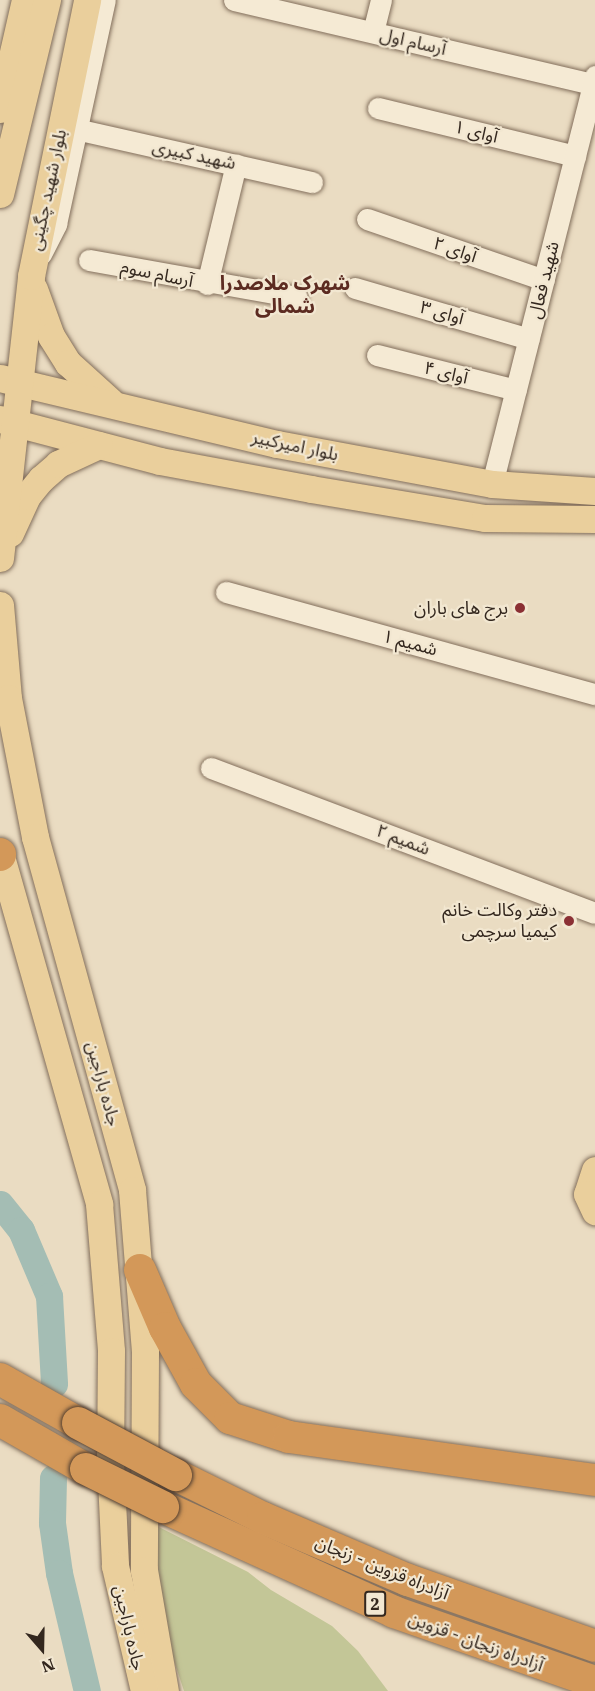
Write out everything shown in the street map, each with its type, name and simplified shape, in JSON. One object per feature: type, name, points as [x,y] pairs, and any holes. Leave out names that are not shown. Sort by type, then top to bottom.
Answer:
[{"type":"highway","points":[[140,1270],[165,1328],[196,1384],[230,1418],[289,1437],[595,1480]]},
{"type":"highway","name":"آزادراه قزوین - زنجان","points":[[0,1378],[176,1475],[264,1518],[408,1580],[595,1646]]},
{"type":"highway","name":"آزادراه زنجان - قزوین","points":[[0,1420],[86,1469],[163,1507],[394,1612],[522,1660],[595,1682]]},
{"type":"main road","points":[[0,109],[26,0]]},
{"type":"main road","points":[[0,194],[47,0]]},
{"type":"main road","name":"بلوار شهید چگینی","points":[[9,380],[87,0]]},
{"type":"main road","points":[[32,271],[51,336],[90,386],[116,405]]},
{"type":"main road","points":[[0,558],[9,380]]},
{"type":"main road","name":"بلوار امیرکبیر","points":[[9,380],[277,444],[492,484],[594,491]]},
{"type":"main road","points":[[7,421],[172,463],[485,518],[595,519]]},
{"type":"main road","points":[[0,558],[16,516],[41,479],[58,464],[99,445]]},
{"type":"main road","name":"جاده باراجین","points":[[0,605],[8,698],[35,837],[132,1190],[146,1351],[144,1570],[165,1691]]},
{"type":"main road","name":"جاده باراجین","points":[[0,854],[99,1204],[111,1351],[110,1458],[115,1566],[144,1691]]},
{"type":"main road","points":[[595,1170],[586,1194],[595,1211]]},
{"type":"main road","name":"جاده باراجین","points":[[115,1566],[108,1605],[110,1628],[125,1691]]},
{"type":"main road","name":"جاده باراجین","points":[[144,1570],[184,1691]]},
{"type":"street","points":[[32,271],[56,224],[105,0]]},
{"type":"street","name":"آرسام اول","points":[[234,0],[594,80]]},
{"type":"street","points":[[373,32],[381,0]]},
{"type":"street","name":"شهید فعال","points":[[492,484],[594,80]]},
{"type":"street","name":"آوای ۱","points":[[378,108],[575,156]]},
{"type":"street","name":"شهید کبیری","points":[[76,129],[312,182]]},
{"type":"street","points":[[207,284],[236,164]]},
{"type":"street","name":"آوای ۲","points":[[367,219],[544,280]]},
{"type":"street","name":"آرسام سوم","points":[[89,260],[207,284],[297,297]]},
{"type":"street","name":"آوای ۳","points":[[355,288],[529,339]]},
{"type":"street","name":"آوای ۴","points":[[376,355],[516,390]]},
{"type":"street","name":"شمیم ۱","points":[[226,592],[595,694]]},
{"type":"street","name":"شمیم ۲","points":[[211,768],[595,913]]},
{"type":"green space","points":[[143,1519],[248,1572],[271,1590],[332,1626],[358,1651],[388,1691],[184,1691],[144,1570]]},
{"type":"waterway","points":[[0,1204],[21,1230],[49,1296],[54,1384]]},
{"type":"waterway","points":[[53,1478],[52,1523],[59,1573],[87,1691]]},
{"type":"place","name":"برج های باران","points":[[520,608]]},
{"type":"place","name":"دفتر وکالت خانم کیمیا سرچمی","points":[[569,921]]},
{"type":"district","name":"شهرک ملاصدرا شمالی","points":[[285,294]]}]
